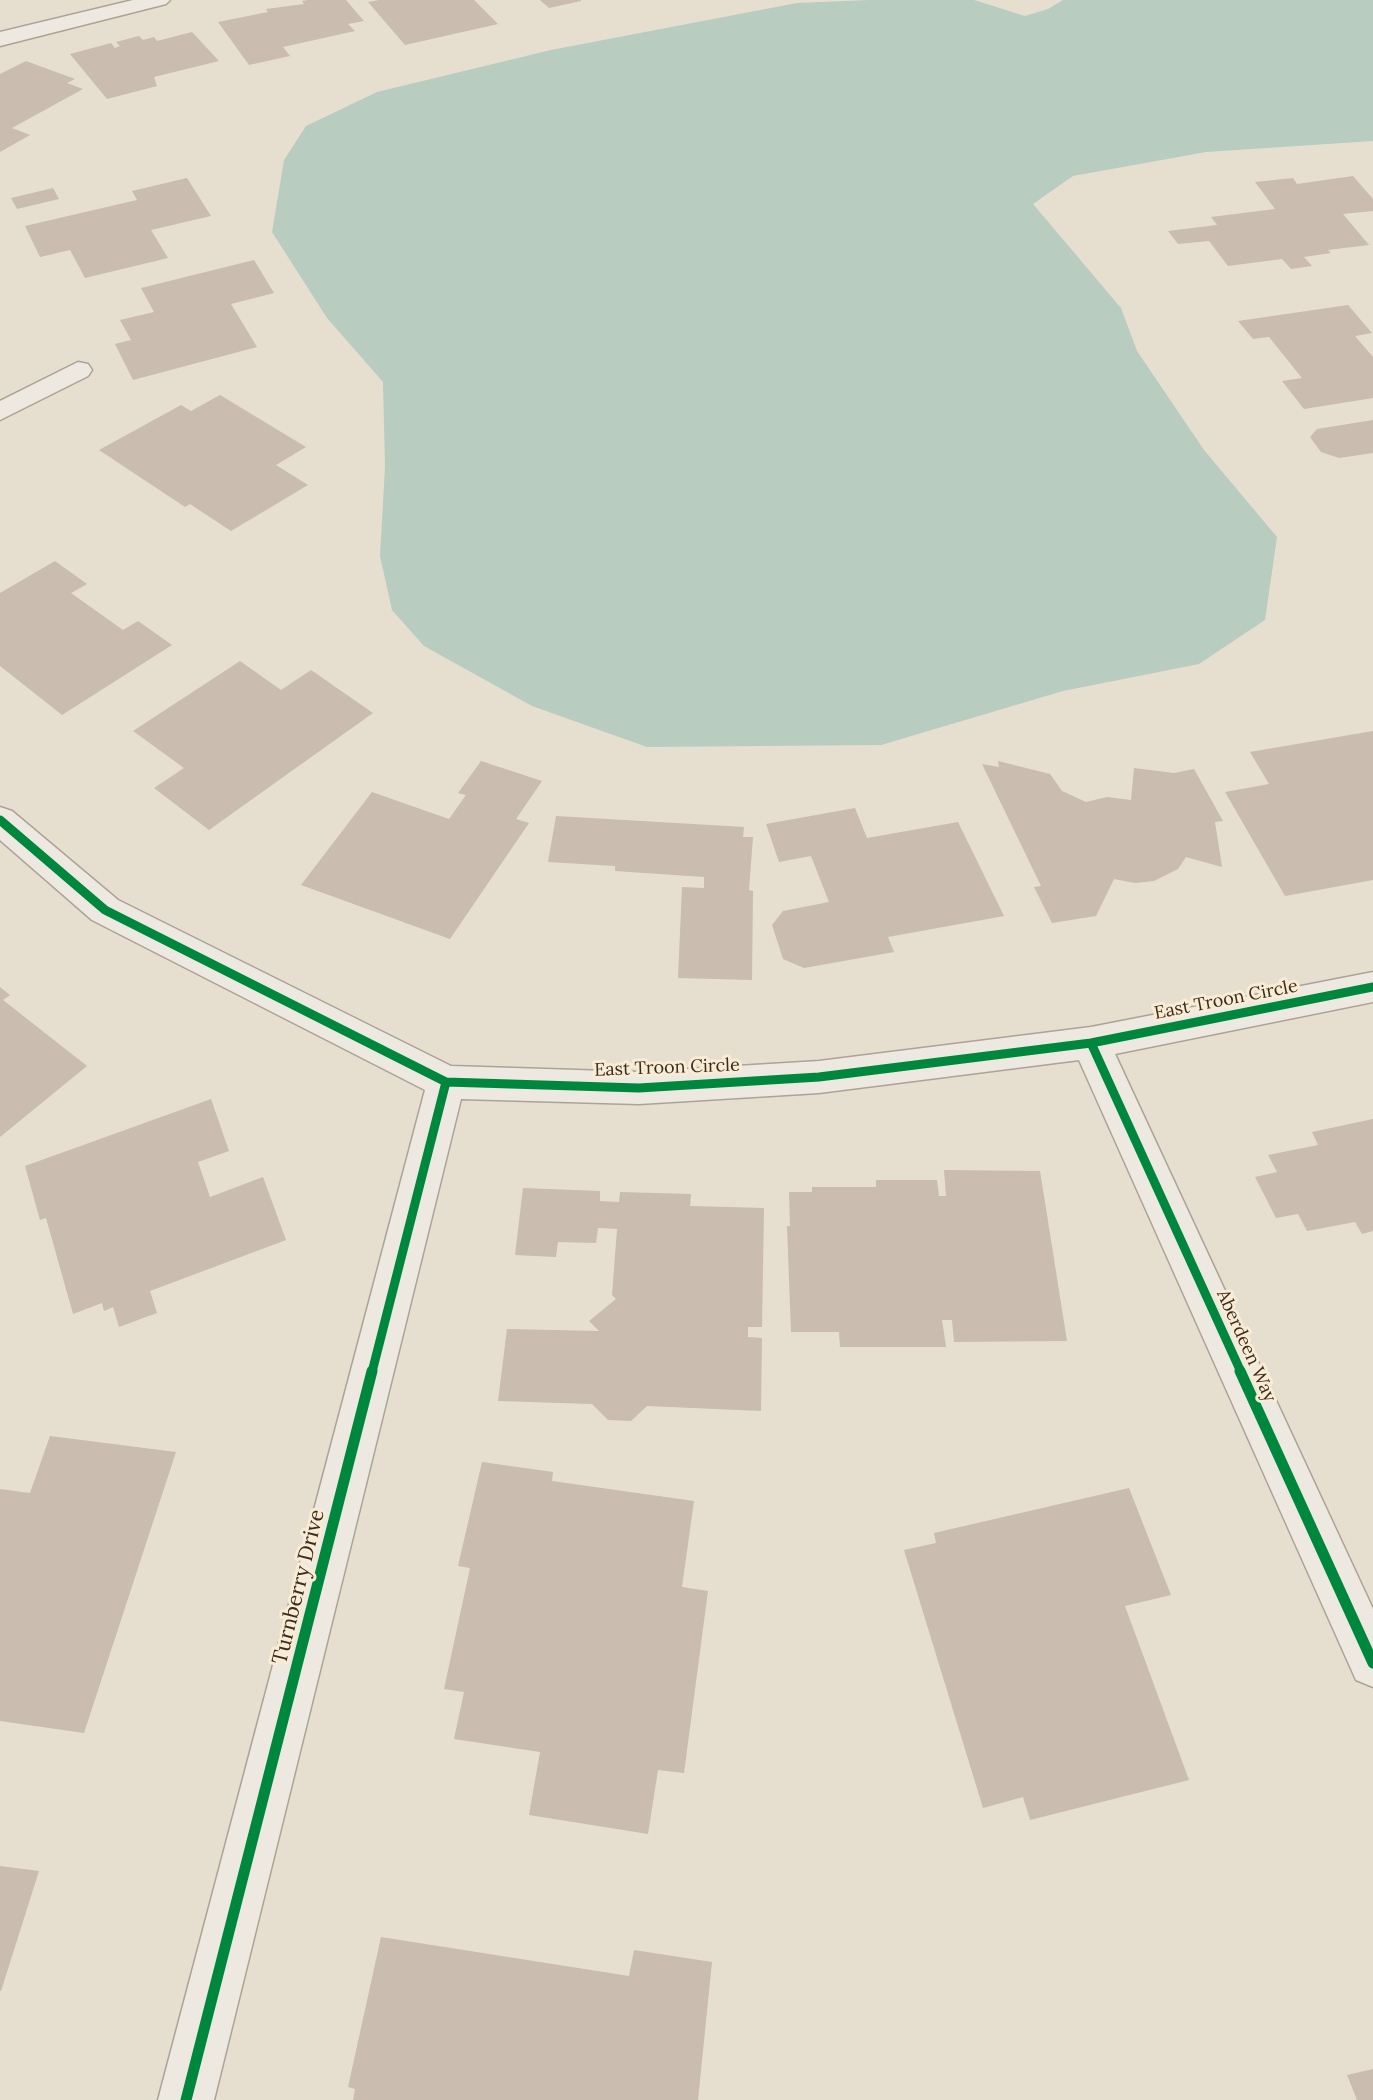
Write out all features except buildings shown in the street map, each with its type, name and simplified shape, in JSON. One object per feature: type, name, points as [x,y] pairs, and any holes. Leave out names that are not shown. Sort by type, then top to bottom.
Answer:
[{"type":"street","points":[[0,39],[159,0]]},
{"type":"street","points":[[0,412],[78,370]]},
{"type":"street","name":"East Troon Circle","points":[[7,836],[105,910],[446,1082],[639,1088],[805,1078],[1091,1043],[1373,987]]},
{"type":"street","name":"Aberdeen Way","points":[[1091,1043],[1373,1663]]},
{"type":"street","name":"Turnberry Drive","points":[[186,2100],[446,1082]]},
{"type":"shaded area","points":[[974,0],[1025,16],[1048,9],[1063,0],[1373,0],[1373,141],[1206,152],[1073,176],[1033,204],[1121,308],[1137,351],[1204,450],[1277,537],[1265,620],[1199,664],[1063,691],[881,745],[647,747],[532,706],[424,646],[392,610],[380,556],[385,467],[383,382],[327,318],[272,232],[284,160],[306,126],[377,92],[551,50],[797,3]]},
{"type":"cycle path","points":[[0,820],[105,910],[446,1082],[639,1088],[819,1077],[1091,1043],[1373,987]]},
{"type":"cycle path","points":[[1091,1043],[1373,1663]]},
{"type":"cycle path","points":[[186,2100],[446,1082]]}]
